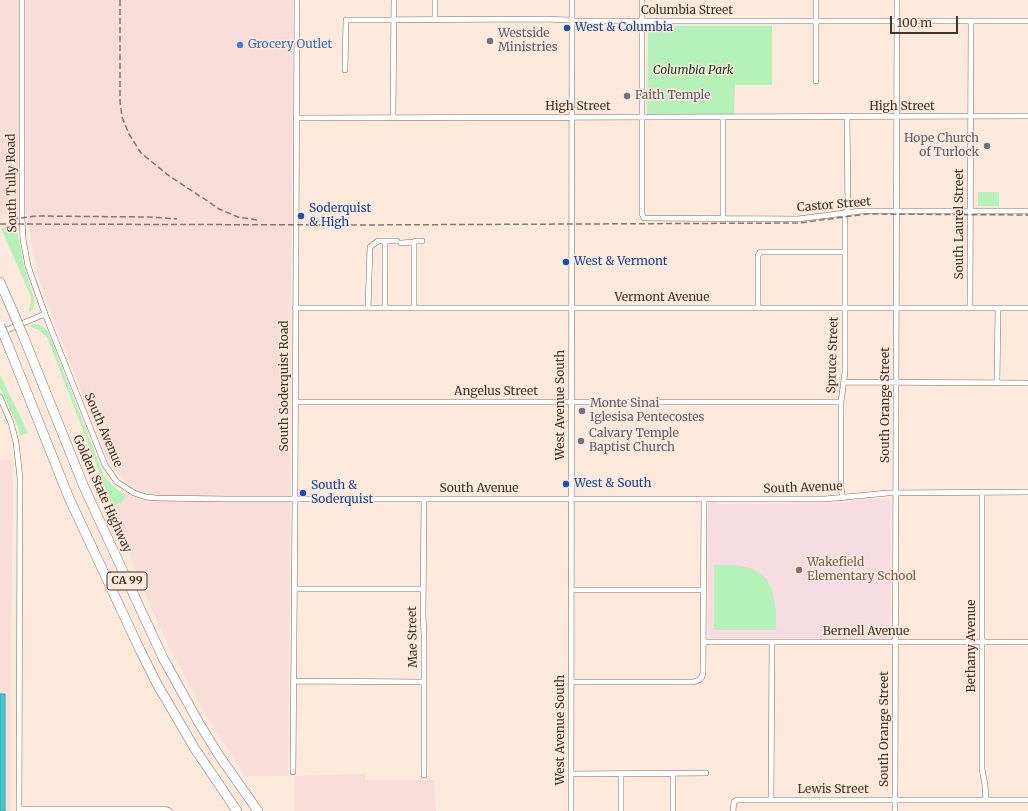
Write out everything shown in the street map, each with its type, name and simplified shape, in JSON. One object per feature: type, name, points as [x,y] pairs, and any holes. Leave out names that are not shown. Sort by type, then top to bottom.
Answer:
[{"type":"highway","name":"Golden State Highway","points":[[0,282],[84,488],[163,658],[218,754],[258,811]]},
{"type":"highway","name":"CA 99","points":[[0,326],[69,498],[140,650],[157,684],[194,748],[237,811]]},
{"type":"street","name":"South Tully Road","points":[[22,0],[22,231],[31,276],[45,314]]},
{"type":"street","name":"South Soderquist Road","points":[[293,772],[296,402],[296,0]]},
{"type":"street","points":[[393,118],[394,0]]},
{"type":"street","points":[[435,0],[435,20]]},
{"type":"street","name":"West Avenue South","points":[[571,811],[572,0]]},
{"type":"street","points":[[642,0],[642,117]]},
{"type":"street","points":[[816,0],[816,81]]},
{"type":"street","name":"South Orange Street","points":[[895,811],[896,0]]},
{"type":"street","name":"Columbia Street","points":[[345,70],[346,20],[545,19],[642,21],[1028,21]]},
{"type":"street","name":"South Laurel Street","points":[[970,308],[971,21]]},
{"type":"street","name":"High Street","points":[[296,118],[1028,116]]},
{"type":"street","name":"Castor Street","points":[[642,117],[642,214],[643,217],[646,218],[801,218],[846,212],[1028,211]]},
{"type":"street","points":[[723,117],[723,218]]},
{"type":"street","name":"Spruce Street","points":[[843,498],[841,489],[841,402],[844,382],[847,117]]},
{"type":"street","points":[[368,308],[369,248],[371,245],[376,242],[385,241],[422,241]]},
{"type":"street","points":[[385,241],[385,308]]},
{"type":"street","points":[[414,242],[414,308]]},
{"type":"street","points":[[758,308],[759,253],[845,252]]},
{"type":"street","name":"Vermont Avenue","points":[[295,308],[1028,308]]},
{"type":"street","points":[[997,382],[998,308]]},
{"type":"street","points":[[0,333],[45,314]]},
{"type":"street","name":"South Avenue","points":[[45,314],[103,460],[111,475],[124,487],[139,495],[154,498],[825,500],[895,493],[1028,492]]},
{"type":"street","points":[[844,382],[1028,383]]},
{"type":"street","points":[[0,397],[16,442],[20,478],[18,810],[165,808],[170,811]]},
{"type":"street","name":"Angelus Street","points":[[296,402],[841,402]]},
{"type":"street","name":"Bethany Avenue","points":[[982,492],[982,769],[986,800]]},
{"type":"street","name":"Mae Street","points":[[424,499],[424,775]]},
{"type":"street","points":[[571,682],[693,682],[700,679],[703,672],[704,500]]},
{"type":"street","points":[[294,589],[423,589]]},
{"type":"street","points":[[571,590],[704,590]]},
{"type":"street","name":"Bernell Avenue","points":[[703,642],[1028,642]]},
{"type":"street","points":[[770,800],[772,642]]},
{"type":"street","points":[[294,682],[424,682]]},
{"type":"street","points":[[673,811],[674,773]]},
{"type":"street","points":[[571,774],[706,773]]},
{"type":"street","points":[[621,774],[621,811]]},
{"type":"street","name":"Lewis Street","points":[[733,811],[735,801],[738,800],[1028,800]]},
{"type":"shaded area","points":[[0,0],[293,0],[288,776],[245,776],[206,715],[170,649],[141,585],[112,506],[123,502],[128,483],[109,462],[51,313],[33,254],[27,213],[0,215]]},
{"type":"shaded area","points":[[0,460],[12,460],[11,811],[0,811]]},
{"type":"shaded area","name":"Wakefield Elementary School","points":[[867,499],[891,500],[890,638],[709,637],[708,503],[843,503]]},
{"type":"shaded area","points":[[365,774],[365,780],[434,780],[436,811],[294,811],[295,776]]},
{"type":"green space","name":"Columbia Park","points":[[648,26],[772,26],[772,85],[735,85],[734,114],[647,114]]},
{"type":"green space","points":[[978,192],[999,192],[999,206],[978,206]]},
{"type":"green space","points":[[1,228],[15,228],[17,230],[25,270],[35,302],[33,309],[29,314],[31,297]]},
{"type":"green space","points":[[33,324],[40,325],[45,328],[49,334],[104,476],[115,488],[125,495],[123,502],[112,506],[47,337],[39,330],[28,326]]},
{"type":"green space","points":[[0,375],[28,433],[20,436],[18,427],[0,387]]},
{"type":"green space","points":[[714,565],[734,565],[751,568],[766,578],[772,590],[776,609],[776,630],[714,630]]},
{"type":"water","points":[[0,694],[5,694],[5,811],[0,811]]},
{"type":"railway","points":[[120,0],[120,101],[122,117],[129,134],[141,153],[168,175],[219,209],[238,217],[257,220]]},
{"type":"railway","points":[[0,224],[357,225],[799,223],[867,214],[1028,215]]},
{"type":"railway","points":[[12,219],[36,216],[150,217],[177,219]]},
{"type":"place","name":"West & Columbia","points":[[567,28]]},
{"type":"place","name":"Westside Ministries","points":[[490,41]]},
{"type":"place","name":"Grocery Outlet","points":[[240,45]]},
{"type":"place","name":"Faith Temple","points":[[627,96]]},
{"type":"place","name":"Hope Church of Turlock","points":[[987,146]]},
{"type":"place","name":"Soderquist & High","points":[[301,216]]},
{"type":"place","name":"West & Vermont","points":[[566,262]]},
{"type":"place","name":"Monte Sinai Iglesisa Pentecostes","points":[[582,411]]},
{"type":"place","name":"Calvary Temple Baptist Church","points":[[581,441]]},
{"type":"place","name":"West & South","points":[[566,484]]},
{"type":"place","name":"South & Soderquist","points":[[303,493]]},
{"type":"place","name":"Wakefield Elementary School","points":[[799,570]]}]
